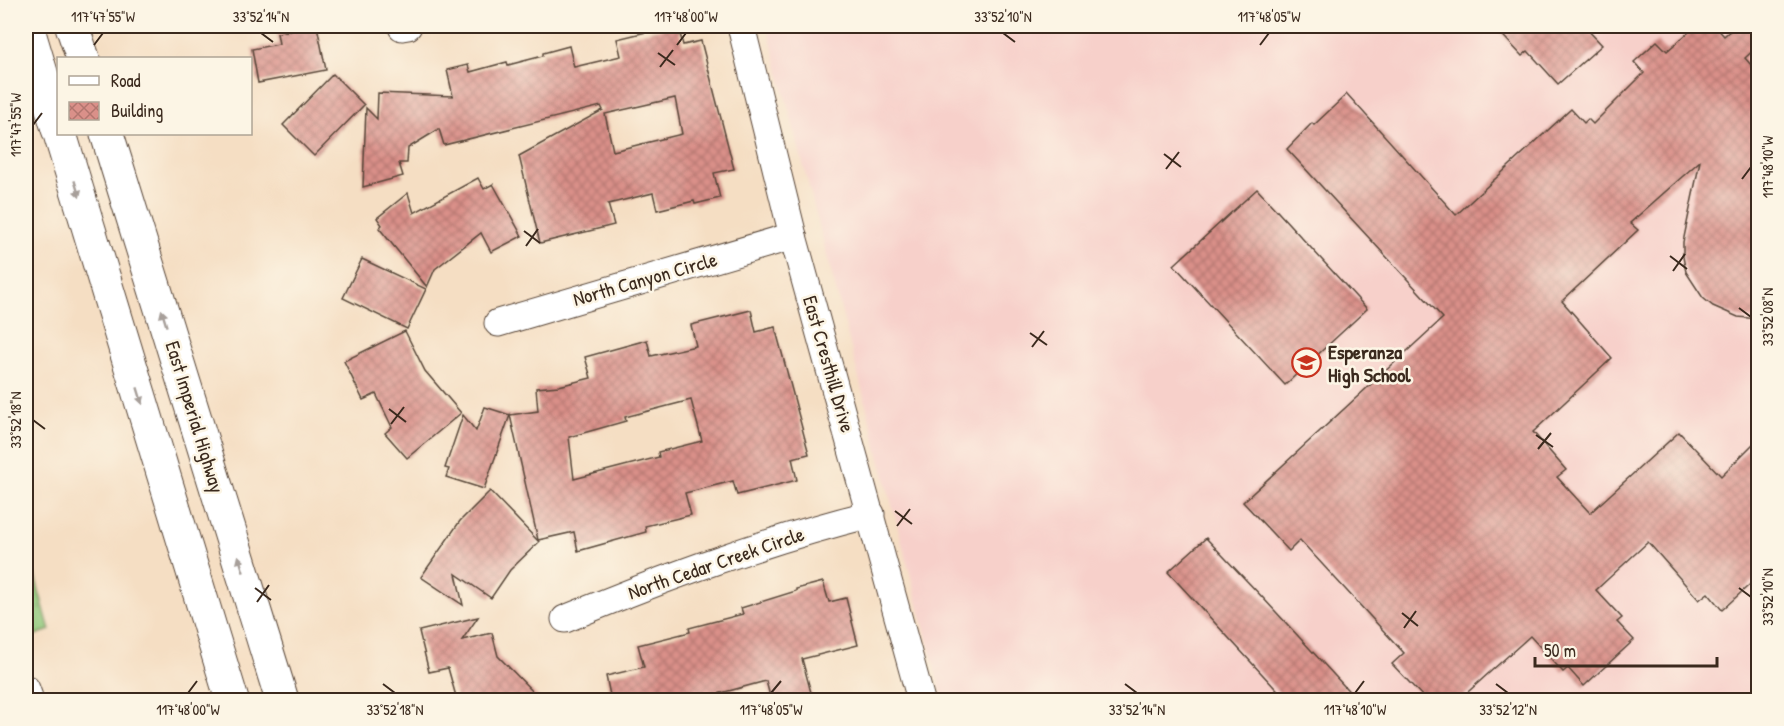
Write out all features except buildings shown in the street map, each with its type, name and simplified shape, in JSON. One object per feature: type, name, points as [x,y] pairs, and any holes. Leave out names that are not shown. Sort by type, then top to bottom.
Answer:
[{"type":"highway","points":[[27,26],[57,126]]},
{"type":"highway","points":[[72,26],[83,57]]},
{"type":"highway","points":[[60,135],[232,700]]},
{"type":"highway","name":"East Imperial Highway","points":[[107,135],[282,700]]},
{"type":"highway","points":[[250,596],[290,700]]},
{"type":"highway","points":[[208,621],[223,700]]},
{"type":"street","name":"East Cresthill Drive","points":[[741,26],[793,236],[921,700]]},
{"type":"street","name":"North Canyon Circle","points":[[498,323],[793,236]]},
{"type":"street","name":"North Cedar Creek Circle","points":[[565,619],[659,580],[804,531],[871,514]]},
{"type":"street","points":[[26,689],[30,700]]},
{"type":"shaded area","name":"Esperanza High School","points":[[767,26],[1758,26],[1758,700],[943,700]]},
{"type":"green space","points":[[26,545],[50,630],[27,638],[26,635]]},
{"type":"place","name":"Esperanza High School","points":[[1307,363]]}]
